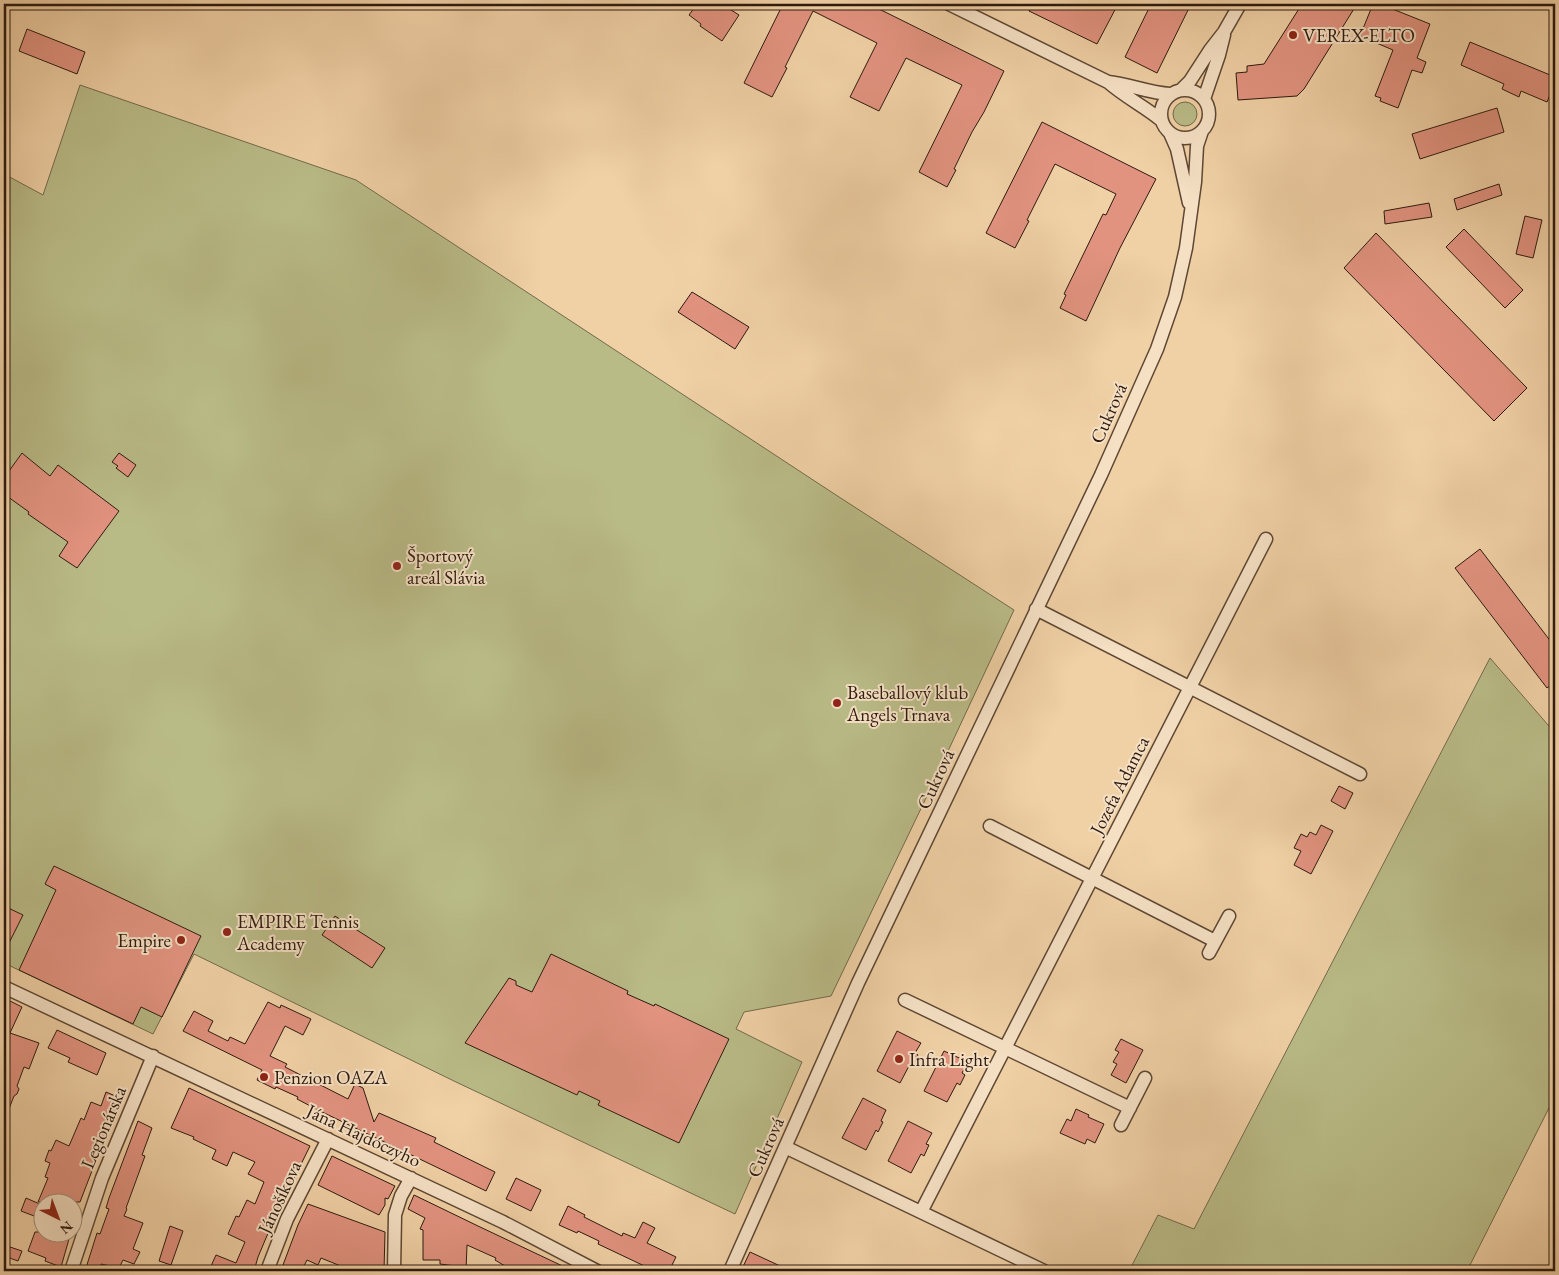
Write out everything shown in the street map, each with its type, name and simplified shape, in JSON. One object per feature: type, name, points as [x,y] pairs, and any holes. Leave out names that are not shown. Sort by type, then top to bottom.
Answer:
[{"type":"street","points":[[949,4],[1108,82],[1120,93],[1151,111],[1161,120],[1170,133],[1176,136],[1190,137],[1202,131],[1207,124],[1209,116],[1208,105],[1198,93],[1190,90],[1158,94],[1126,84],[1108,82]]},
{"type":"street","points":[[1161,120],[1161,109],[1166,98],[1190,81],[1224,32],[1240,4]]},
{"type":"street","points":[[1204,99],[1220,55],[1224,32]]},
{"type":"street","name":"Cukrová","points":[[730,1271],[858,983],[1101,475],[1158,349],[1179,281],[1186,248],[1195,182],[1197,146],[1202,131]]},
{"type":"street","name":"Cukrová","points":[[1170,133],[1177,149],[1191,214]]},
{"type":"street","name":"Jozefa Adamca","points":[[921,1212],[1266,539]]},
{"type":"street","points":[[1036,609],[1360,774]]},
{"type":"street","points":[[990,826],[1215,941]]},
{"type":"street","points":[[1209,954],[1229,916]]},
{"type":"street","name":"Jána Hajdóczyho","points":[[4,987],[503,1222],[596,1271]]},
{"type":"street","points":[[905,1000],[1130,1108]]},
{"type":"street","name":"Legionárska","points":[[71,1271],[102,1178],[153,1056]]},
{"type":"street","points":[[1121,1125],[1145,1078]]},
{"type":"street","name":"Jánošíkova","points":[[268,1271],[287,1219],[328,1139]]},
{"type":"street","points":[[785,1147],[1044,1271]]},
{"type":"street","points":[[394,1271],[395,1215],[401,1196],[411,1178]]},
{"type":"green space","name":"Športový areál Slávia","points":[[80,85],[356,180],[1014,610],[831,996],[744,1012],[736,1029],[802,1062],[735,1214],[456,1082],[194,954],[153,1034],[4,963],[4,174],[43,195]]},
{"type":"green space","points":[[1185,102],[1194,105],[1197,114],[1194,123],[1185,126],[1176,123],[1173,114],[1176,105]]},
{"type":"green space","points":[[1490,658],[1555,733],[1555,1096],[1467,1271],[1129,1271],[1158,1215],[1194,1229]]},
{"type":"building","points":[[697,4],[731,4],[728,8],[739,15],[722,41],[700,26],[701,24],[689,15]]},
{"type":"building","points":[[783,4],[869,4],[1004,71],[972,132],[947,187],[919,172],[962,85],[906,58],[879,111],[850,97],[877,43],[813,11],[772,97],[744,83]]},
{"type":"building","points":[[1033,4],[1118,4],[1097,44],[1029,11]]},
{"type":"building","points":[[1151,4],[1191,4],[1157,73],[1125,57]]},
{"type":"building","points":[[1302,4],[1357,4],[1304,89],[1297,96],[1238,100],[1236,73],[1247,72],[1247,66],[1264,64]]},
{"type":"building","points":[[1373,4],[1380,4],[1430,24],[1417,58],[1426,62],[1422,73],[1412,70],[1398,108],[1380,101],[1381,98],[1375,96],[1393,50],[1360,36]]},
{"type":"building","points":[[27,29],[85,52],[77,74],[19,51]]},
{"type":"building","points":[[1470,42],[1555,77],[1555,83],[1547,102],[1521,91],[1519,97],[1502,89],[1504,84],[1461,65]]},
{"type":"building","points":[[1497,108],[1504,132],[1420,159],[1412,134]]},
{"type":"building","points":[[1042,122],[1156,179],[1120,248],[1086,321],[1060,308],[1066,295],[1064,294],[1103,214],[1106,215],[1116,194],[1055,164],[1015,248],[986,233]]},
{"type":"building","points":[[1499,184],[1502,195],[1457,210],[1454,199]]},
{"type":"building","points":[[1429,203],[1432,217],[1385,224],[1384,211]]},
{"type":"building","points":[[1525,216],[1542,220],[1533,258],[1516,254]]},
{"type":"building","points":[[1464,229],[1523,290],[1505,308],[1446,247]]},
{"type":"building","points":[[1376,233],[1527,388],[1494,421],[1344,268]]},
{"type":"building","points":[[692,292],[749,327],[735,349],[678,312]]},
{"type":"building","points":[[22,453],[50,476],[58,465],[119,511],[77,568],[59,556],[68,542],[28,514],[29,512],[4,494],[4,478]]},
{"type":"building","points":[[119,453],[136,465],[128,477],[116,468],[118,466],[112,462]]},
{"type":"building","points":[[1480,549],[1555,647],[1555,682],[1547,688],[1455,568]]},
{"type":"building","points":[[1339,786],[1353,793],[1345,809],[1331,801]]},
{"type":"building","points":[[1321,825],[1333,831],[1311,874],[1294,865],[1301,851],[1294,848],[1301,834],[1307,837],[1310,832],[1316,835]]},
{"type":"building","points":[[54,866],[201,936],[162,1017],[141,1007],[133,1024],[19,970],[56,890],[45,884]]},
{"type":"building","points":[[4,906],[23,915],[4,953]]},
{"type":"building","points":[[335,916],[385,948],[372,968],[322,935]]},
{"type":"building","points":[[551,954],[628,991],[627,994],[654,1006],[655,1004],[729,1039],[679,1143],[598,1105],[600,1101],[579,1091],[577,1095],[465,1043],[509,978],[516,981],[516,985],[532,992]]},
{"type":"building","points":[[4,998],[22,1007],[10,1033],[39,1043],[29,1069],[24,1067],[17,1086],[19,1089],[14,1096],[5,1119]]},
{"type":"building","points":[[268,1002],[280,1008],[281,1005],[311,1019],[303,1035],[285,1026],[270,1056],[287,1064],[285,1067],[348,1099],[355,1084],[363,1088],[374,1122],[379,1113],[436,1138],[434,1142],[495,1172],[486,1191],[318,1110],[297,1099],[298,1097],[257,1080],[262,1070],[183,1031],[194,1011],[213,1021],[208,1031],[228,1041],[230,1037],[245,1044]]},
{"type":"building","points":[[57,1030],[106,1053],[97,1075],[68,1062],[70,1058],[48,1048]]},
{"type":"building","points":[[897,1031],[921,1043],[915,1053],[918,1055],[913,1065],[910,1064],[900,1083],[877,1071]]},
{"type":"building","points":[[1121,1039],[1143,1050],[1126,1083],[1111,1075],[1117,1064],[1113,1062],[1119,1052],[1115,1050]]},
{"type":"building","points":[[944,1051],[968,1062],[962,1073],[965,1075],[960,1085],[957,1083],[947,1102],[924,1091]]},
{"type":"building","points":[[189,1088],[310,1146],[274,1219],[254,1271],[213,1271],[215,1268],[211,1266],[216,1255],[236,1263],[245,1242],[228,1234],[236,1216],[239,1217],[247,1200],[255,1204],[264,1182],[248,1174],[255,1162],[233,1152],[227,1166],[212,1159],[216,1150],[193,1139],[194,1137],[171,1128]]},
{"type":"building","points":[[106,1092],[120,1098],[82,1197],[82,1192],[42,1192],[48,1178],[45,1177],[50,1163],[45,1161],[49,1150],[51,1151],[56,1140],[69,1146],[81,1118],[84,1120],[91,1102],[101,1106]]},
{"type":"building","points":[[863,1098],[886,1110],[878,1132],[876,1130],[866,1150],[842,1138]]},
{"type":"building","points":[[1076,1109],[1104,1124],[1095,1143],[1087,1139],[1085,1144],[1060,1133],[1067,1119],[1071,1121]]},
{"type":"building","points":[[138,1121],[152,1128],[142,1155],[145,1156],[124,1216],[143,1223],[133,1249],[140,1252],[134,1264],[123,1260],[119,1268],[101,1264],[99,1271],[85,1271],[97,1233],[100,1234],[109,1209],[106,1208],[109,1198]]},
{"type":"building","points":[[908,1121],[932,1133],[926,1144],[929,1145],[924,1156],[921,1154],[911,1173],[888,1161]]},
{"type":"building","points":[[332,1156],[395,1186],[388,1199],[385,1198],[385,1205],[379,1215],[318,1185]]},
{"type":"building","points":[[516,1178],[541,1190],[531,1211],[506,1199]]},
{"type":"building","points":[[414,1195],[573,1271],[505,1271],[505,1266],[495,1260],[496,1258],[467,1245],[466,1271],[455,1271],[455,1266],[440,1264],[440,1260],[423,1260],[423,1230],[420,1229],[425,1218],[408,1209]]},
{"type":"building","points":[[26,1198],[32,1201],[32,1215],[21,1211]]},
{"type":"building","points":[[308,1204],[385,1232],[384,1271],[353,1271],[321,1258],[318,1265],[307,1260],[302,1270],[299,1269],[298,1271],[283,1265]]},
{"type":"building","points":[[568,1206],[585,1215],[584,1217],[622,1236],[623,1233],[635,1238],[643,1222],[655,1228],[647,1243],[676,1257],[669,1271],[655,1271],[598,1244],[599,1241],[559,1225]]},
{"type":"building","points":[[170,1226],[183,1231],[171,1265],[159,1261]]},
{"type":"building","points":[[32,1240],[32,1242],[68,1242],[61,1267],[45,1261],[46,1258],[28,1251]]},
{"type":"building","points":[[4,1245],[22,1251],[18,1261],[4,1256]]},
{"type":"building","points":[[750,1252],[791,1271],[741,1271]]},
{"type":"place","name":"VEREX-ELTO","points":[[1293,35]]},
{"type":"place","name":"Športový areál Slávia","points":[[397,566]]},
{"type":"place","name":"Baseballový klub Angels Trnava","points":[[837,703]]},
{"type":"place","name":"EMPIRE Tennis Academy","points":[[227,932]]},
{"type":"place","name":"Empire","points":[[181,940]]},
{"type":"place","name":"Infra Light","points":[[899,1059]]},
{"type":"place","name":"Penzion OAZA","points":[[264,1077]]}]
